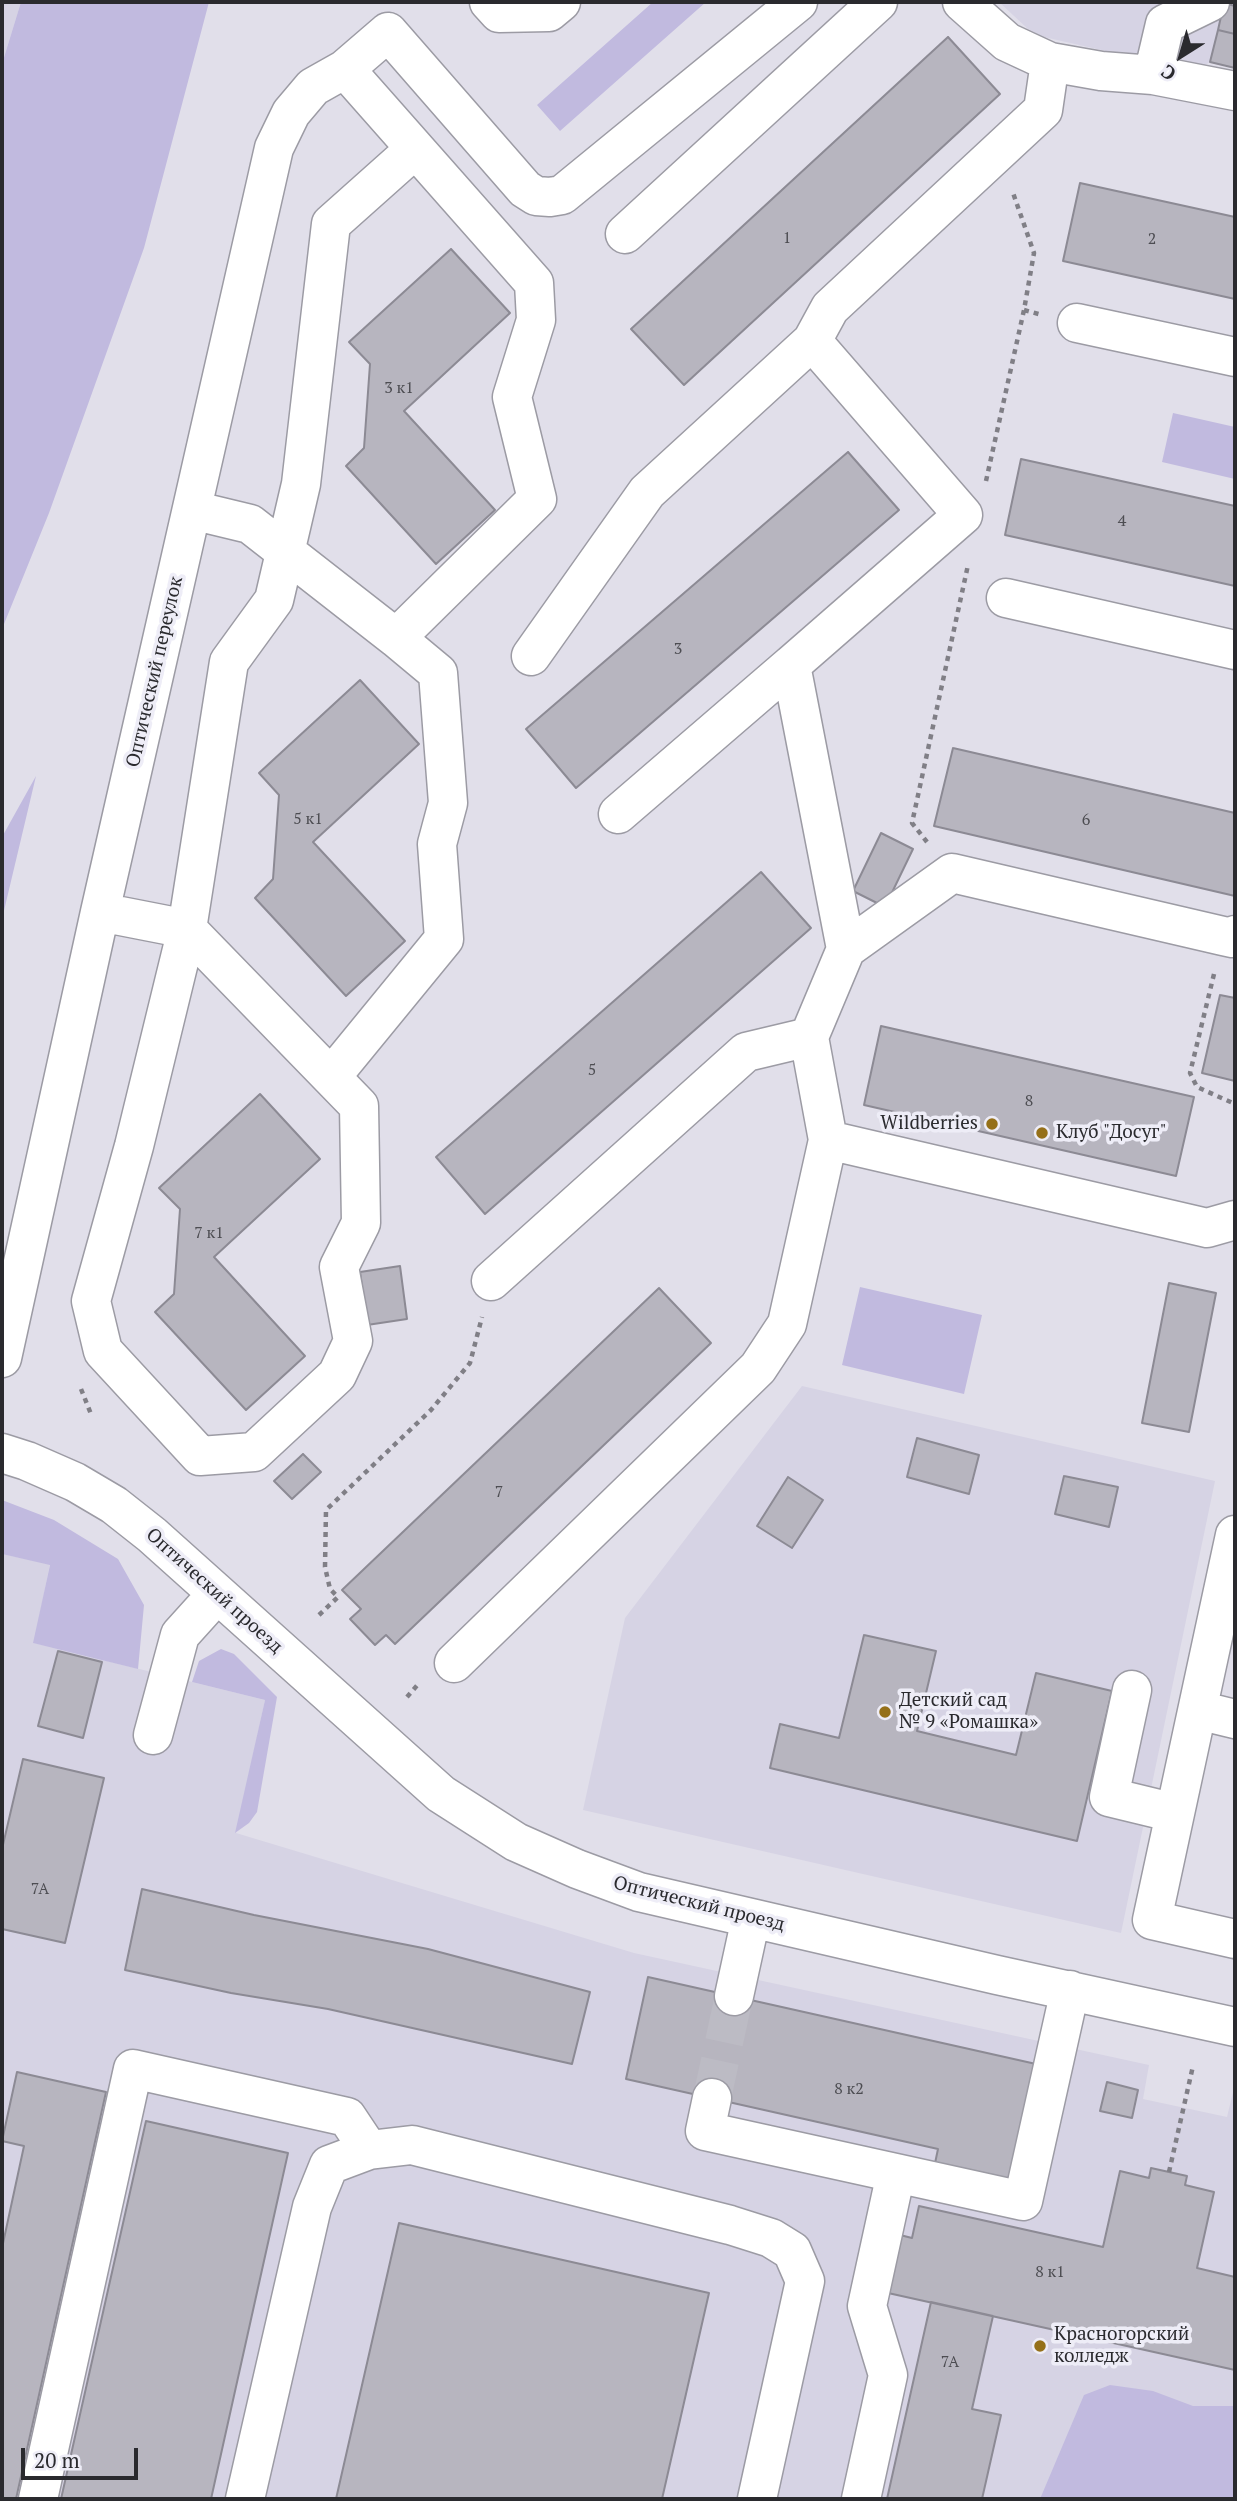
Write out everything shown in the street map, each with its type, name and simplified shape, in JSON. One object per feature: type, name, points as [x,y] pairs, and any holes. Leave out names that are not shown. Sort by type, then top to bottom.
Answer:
[{"type":"street","points":[[489,2],[499,13],[550,12],[561,2]]},
{"type":"street","points":[[391,17],[525,189],[536,196],[550,197],[562,195],[797,2]]},
{"type":"street","points":[[625,234],[878,2]]},
{"type":"street","points":[[962,2],[1007,41],[1051,62],[1101,71],[1153,75],[1235,91]]},
{"type":"street","points":[[1153,75],[1165,24],[1210,2]]},
{"type":"street","name":"Оптический переулок","points":[[2,1358],[100,912],[274,148],[291,113],[313,88],[345,69],[391,17]]},
{"type":"street","points":[[531,656],[647,492],[812,341],[831,308],[1043,110],[1051,62]]},
{"type":"street","points":[[345,69],[534,283],[536,320],[512,397],[537,499],[396,638]]},
{"type":"street","points":[[100,912],[187,929],[359,1106],[361,1223],[340,1267],[354,1341],[337,1375],[254,1452],[200,1456],[103,1350],[91,1301],[134,1146],[187,929],[229,662],[274,600],[300,484],[331,224],[414,150]]},
{"type":"street","points":[[1077,323],[1235,357]]},
{"type":"street","points":[[618,814],[963,515],[812,341]]},
{"type":"street","points":[[192,510],[250,524],[438,673],[448,803],[437,844],[443,939],[331,1077]]},
{"type":"street","points":[[1006,598],[1235,650]]},
{"type":"street","points":[[791,665],[846,949]]},
{"type":"street","points":[[454,1663],[758,1368],[788,1324],[828,1140],[809,1037],[846,949],[952,873],[1229,936]]},
{"type":"street","points":[[491,1281],[746,1052],[809,1037]]},
{"type":"street","points":[[828,1140],[1207,1228],[1235,1220]]},
{"type":"street","name":"Оптический проезд","points":[[2,1454],[27,1461],[75,1482],[114,1505],[152,1535],[441,1794],[516,1842],[639,1892],[1235,2026]]},
{"type":"street","points":[[1235,1535],[1152,1920],[1235,1939]]},
{"type":"street","points":[[153,1735],[180,1635],[217,1594]]},
{"type":"street","points":[[1132,1690],[1109,1797],[1175,1813]]},
{"type":"street","points":[[1198,1710],[1235,1719]]},
{"type":"street","points":[[734,1996],[751,1918]]},
{"type":"street","points":[[712,2098],[705,2130],[1023,2202],[1070,1990]]},
{"type":"street","points":[[37,2499],[133,2069],[347,2118],[369,2150]]},
{"type":"street","points":[[245,2499],[312,2207],[329,2165],[369,2150],[412,2145],[730,2225],[771,2238],[792,2251],[805,2281],[757,2499]]},
{"type":"street","points":[[861,2499],[888,2375],[867,2306],[896,2174]]},
{"type":"path","points":[[1229,936],[1190,1073],[1197,1087],[1235,1104]]},
{"type":"path","points":[[319,1615],[338,1597],[330,1589],[325,1567],[326,1510],[431,1410],[470,1363],[491,1281]]},
{"type":"path","points":[[1169,2172],[1193,2066]]},
{"type":"shaded area","points":[[2,2],[21,2],[2,64]]},
{"type":"shaded area","points":[[21,2],[209,2],[144,248],[49,513],[2,629],[2,64]]},
{"type":"shaded area","points":[[653,2],[706,2],[560,131],[537,105]]},
{"type":"shaded area","points":[[999,2],[1235,2],[1235,68],[1210,62],[1194,71],[1044,37],[1028,29]]},
{"type":"shaded area","points":[[1173,413],[1235,427],[1235,479],[1162,462]]},
{"type":"shaded area","points":[[36,776],[2,919],[2,837]]},
{"type":"shaded area","points":[[860,1287],[982,1315],[964,1394],[842,1365]]},
{"type":"shaded area","name":"Детский сад № 9 «Ромашка»","points":[[802,1386],[1215,1481],[1121,1933],[583,1810],[625,1618]]},
{"type":"shaded area","points":[[2,1500],[54,1520],[118,1559],[144,1605],[138,1669],[33,1643],[50,1565],[2,1554]]},
{"type":"shaded area","points":[[2,1554],[50,1564],[34,1643],[265,1700],[236,1833],[634,1953],[1149,2065],[1143,2099],[1227,2117],[1235,2084],[1235,2499],[2,2499]]},
{"type":"shaded area","points":[[221,1649],[234,1654],[277,1697],[257,1812],[249,1823],[235,1833],[265,1700],[192,1682],[199,1661]]},
{"type":"shaded area","points":[[1110,2385],[1153,2391],[1193,2406],[1235,2406],[1235,2499],[1040,2499],[1084,2395]]},
{"type":"building","points":[[1224,3],[1235,6],[1235,34],[1218,30]]},
{"type":"building","points":[[1218,30],[1235,34],[1235,68],[1210,62]]},
{"type":"building","points":[[948,37],[1000,94],[684,385],[631,329]]},
{"type":"building","points":[[1080,183],[1235,217],[1235,299],[1063,261]]},
{"type":"building","points":[[451,249],[510,313],[404,411],[495,510],[436,564],[346,466],[364,448],[370,364],[349,342]]},
{"type":"building","points":[[848,452],[899,510],[576,788],[526,729]]},
{"type":"building","points":[[1021,459],[1235,506],[1235,586],[1005,535]]},
{"type":"building","points":[[360,680],[419,744],[313,842],[405,941],[346,996],[255,898],[273,879],[279,795],[259,773]]},
{"type":"building","points":[[953,748],[1235,813],[1235,896],[934,826]]},
{"type":"building","points":[[881,833],[913,849],[885,907],[853,891]]},
{"type":"building","points":[[761,872],[811,928],[485,1214],[436,1157]]},
{"type":"building","points":[[1220,995],[1235,998],[1235,1081],[1202,1073]]},
{"type":"building","points":[[881,1026],[1194,1097],[1176,1176],[864,1105]]},
{"type":"building","points":[[260,1094],[320,1159],[214,1257],[305,1356],[246,1410],[155,1312],[174,1294],[180,1209],[159,1188]]},
{"type":"building","points":[[400,1266],[407,1319],[367,1325],[360,1272]]},
{"type":"building","points":[[1169,1283],[1216,1293],[1189,1432],[1142,1423]]},
{"type":"building","points":[[659,1288],[711,1343],[395,1644],[386,1635],[375,1645],[350,1619],[361,1609],[342,1590]]},
{"type":"building","points":[[917,1438],[979,1455],[969,1494],[907,1477]]},
{"type":"building","points":[[303,1454],[321,1472],[292,1499],[274,1481]]},
{"type":"building","points":[[1064,1476],[1118,1487],[1109,1527],[1055,1514]]},
{"type":"building","points":[[788,1477],[823,1500],[792,1548],[757,1526]]},
{"type":"building","points":[[864,1635],[936,1651],[917,1731],[1016,1755],[1036,1673],[1112,1691],[1077,1841],[770,1768],[780,1724],[839,1738]]},
{"type":"building","points":[[58,1651],[102,1662],[83,1738],[38,1726]]},
{"type":"building","points":[[23,1759],[104,1778],[65,1943],[2,1929],[2,1849]]},
{"type":"building","points":[[142,1889],[254,1915],[428,1949],[590,1992],[572,2064],[328,2009],[231,1993],[125,1970]]},
{"type":"building","points":[[648,1977],[1036,2064],[1009,2185],[934,2168],[938,2149],[626,2079]]},
{"type":"building","points":[[17,2072],[106,2092],[16,2499],[2,2499],[2,2248],[24,2146],[2,2141]]},
{"type":"building","points":[[1107,2082],[1138,2090],[1132,2118],[1100,2111]]},
{"type":"building","points":[[146,2121],[288,2153],[211,2499],[61,2499]]},
{"type":"building","points":[[1151,2168],[1187,2176],[1185,2185],[1214,2192],[1197,2268],[1235,2277],[1235,2370],[879,2291],[892,2233],[912,2238],[919,2206],[1103,2247],[1120,2171],[1149,2178]]},
{"type":"building","points":[[399,2223],[709,2293],[662,2499],[336,2499]]},
{"type":"building","points":[[931,2302],[993,2316],[972,2409],[1001,2415],[982,2499],[887,2499]]},
{"type":"tunnel","points":[[712,2098],[734,1996]]},
{"type":"place","name":"Wildberries","points":[[992,1124]]},
{"type":"place","name":"Клуб \"Досуг\"","points":[[1042,1133]]},
{"type":"place","name":"Детский сад № 9 «Ромашка»","points":[[885,1712]]},
{"type":"place","name":"Красногорский колледж","points":[[1040,2346]]}]
